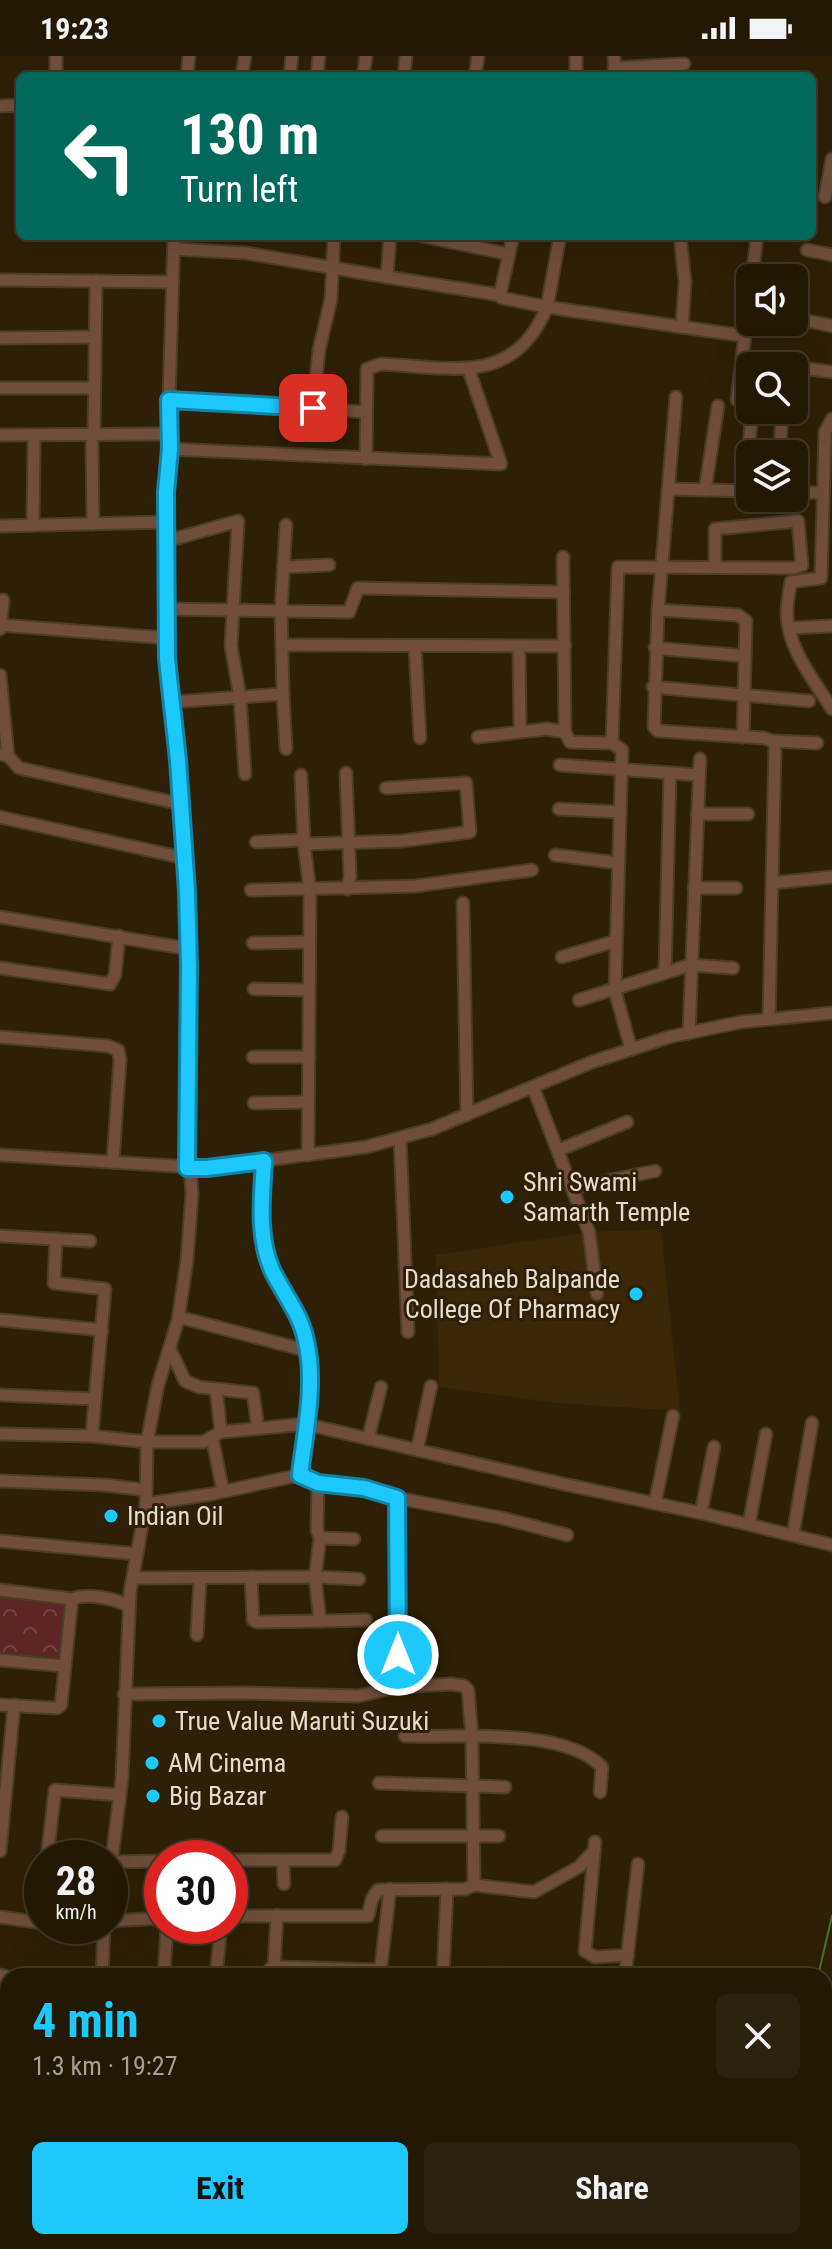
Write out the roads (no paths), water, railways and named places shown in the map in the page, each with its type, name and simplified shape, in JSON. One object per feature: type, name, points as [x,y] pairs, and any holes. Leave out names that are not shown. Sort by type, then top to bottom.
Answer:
[{"type":"street","points":[[614,67],[684,64]]},
{"type":"street","points":[[823,196],[832,159]]},
{"type":"street","points":[[114,1840],[120,1795],[129,1606],[146,1504],[147,1442],[158,1385],[179,1317],[192,1194],[188,1168],[189,949],[181,804],[166,638],[174,240]]},
{"type":"street","points":[[313,408],[319,350],[331,299],[334,240]]},
{"type":"street","points":[[387,277],[390,240]]},
{"type":"street","points":[[441,240],[508,254]]},
{"type":"street","points":[[500,295],[512,240]]},
{"type":"street","points":[[366,459],[367,369],[371,365],[381,364],[469,370],[507,359],[538,329],[547,307],[559,240]]},
{"type":"street","points":[[680,240],[685,282],[682,327]]},
{"type":"street","points":[[754,264],[757,240]]},
{"type":"street","points":[[174,249],[246,253],[500,295],[502,298],[547,307],[736,335]]},
{"type":"street","points":[[807,250],[832,255]]},
{"type":"street","points":[[0,280],[173,282]]},
{"type":"street","points":[[93,524],[96,281]]},
{"type":"street","points":[[808,321],[832,326]]},
{"type":"street","points":[[743,352],[745,336]]},
{"type":"street","points":[[0,338],[95,337]]},
{"type":"street","points":[[808,369],[832,372]]},
{"type":"street","points":[[170,449],[501,464],[469,370]]},
{"type":"street","points":[[0,388],[94,388]]},
{"type":"street","points":[[676,397],[655,648],[652,724],[658,731],[817,743]]},
{"type":"street","points":[[169,400],[366,412]]},
{"type":"street","points":[[705,490],[718,406]]},
{"type":"street","points":[[791,582],[827,578],[823,493],[825,432],[832,419]]},
{"type":"street","points":[[0,435],[93,438],[170,434]]},
{"type":"street","points":[[33,525],[34,443]]},
{"type":"street","points":[[668,489],[736,491]]},
{"type":"street","points":[[808,492],[823,493]]},
{"type":"street","points":[[167,541],[238,521],[231,646],[240,697],[245,774]]},
{"type":"street","points":[[612,743],[618,567],[793,568],[802,565],[798,521],[715,529],[715,567]]},
{"type":"street","points":[[0,526],[166,522]]},
{"type":"street","points":[[286,525],[281,611],[286,749]]},
{"type":"street","points":[[563,557],[565,732],[570,742],[612,743],[622,750],[615,989],[631,1049]]},
{"type":"street","points":[[283,567],[329,565]]},
{"type":"street","points":[[793,568],[787,614],[789,628],[801,659],[832,709]]},
{"type":"street","points":[[167,609],[349,612],[358,588],[564,592]]},
{"type":"street","points":[[3,600],[0,627],[166,638]]},
{"type":"street","points":[[658,610],[738,615],[746,621],[743,737]]},
{"type":"street","points":[[789,628],[832,626]]},
{"type":"street","points":[[282,645],[565,646]]},
{"type":"street","points":[[415,646],[420,738]]},
{"type":"street","points":[[519,646],[520,731]]},
{"type":"street","points":[[655,648],[745,656]]},
{"type":"street","points":[[0,675],[4,755],[19,768],[181,804]]},
{"type":"street","points":[[653,687],[809,701]]},
{"type":"street","points":[[172,702],[283,694]]},
{"type":"street","points":[[478,737],[547,729],[565,732]]},
{"type":"street","points":[[769,1019],[773,741]]},
{"type":"street","points":[[689,1033],[700,759]]},
{"type":"street","points":[[560,765],[699,775]]},
{"type":"street","points":[[346,773],[350,843],[347,889]]},
{"type":"street","points":[[665,973],[670,773]]},
{"type":"street","points":[[301,775],[310,890],[308,1155]]},
{"type":"street","points":[[256,842],[402,841],[470,832],[466,783],[386,788]]},
{"type":"street","points":[[559,809],[620,812]]},
{"type":"street","points":[[697,814],[748,814]]},
{"type":"street","points":[[0,817],[184,858]]},
{"type":"street","points":[[555,855],[618,863]]},
{"type":"street","points":[[251,890],[416,886],[532,870]]},
{"type":"street","points":[[772,883],[832,877]]},
{"type":"street","points":[[694,888],[736,888]]},
{"type":"street","points":[[463,903],[467,1115]]},
{"type":"street","points":[[0,917],[189,949]]},
{"type":"street","points":[[0,968],[110,984],[115,975],[119,936]]},
{"type":"street","points":[[562,957],[616,941]]},
{"type":"street","points":[[253,943],[309,942]]},
{"type":"street","points":[[579,1000],[690,965],[733,968]]},
{"type":"street","points":[[254,989],[309,990]]},
{"type":"street","points":[[0,1155],[188,1168],[366,1147],[432,1129],[592,1062],[631,1049],[741,1022],[832,1013]]},
{"type":"street","points":[[0,1037],[108,1046],[118,1050],[113,1162]]},
{"type":"street","points":[[253,1057],[309,1057]]},
{"type":"street","points":[[533,1087],[589,1232],[597,1294]]},
{"type":"street","points":[[254,1103],[308,1102]]},
{"type":"street","points":[[559,1150],[627,1122]]},
{"type":"street","points":[[400,1138],[408,1332]]},
{"type":"street","points":[[264,1161],[261,1214],[264,1240],[270,1265],[283,1293],[299,1314],[308,1351],[310,1370],[300,1475]]},
{"type":"street","points":[[573,1188],[655,1171]]},
{"type":"street","points":[[0,1236],[90,1241]]},
{"type":"street","points":[[56,1239],[54,1283],[105,1289],[92,1436]]},
{"type":"street","points":[[179,1317],[308,1351]]},
{"type":"street","points":[[0,1320],[102,1330]]},
{"type":"street","points":[[170,1349],[185,1381],[199,1387],[253,1393],[258,1428]]},
{"type":"street","points":[[417,1450],[431,1386]]},
{"type":"street","points":[[368,1439],[381,1387]]},
{"type":"street","points":[[216,1389],[216,1435],[223,1491]]},
{"type":"street","points":[[0,1395],[95,1399]]},
{"type":"street","points":[[655,1503],[673,1416]]},
{"type":"street","points":[[793,1535],[812,1423]]},
{"type":"street","points":[[0,1434],[203,1442],[216,1435],[305,1424],[832,1545]]},
{"type":"street","points":[[749,1524],[766,1434]]},
{"type":"street","points":[[701,1513],[714,1447]]},
{"type":"street","points":[[146,1504],[300,1475],[318,1483],[364,1488],[567,1535]]},
{"type":"street","points":[[0,1481],[105,1485],[146,1490]]},
{"type":"street","points":[[318,1483],[317,1530],[320,1538],[315,1577],[320,1621]]},
{"type":"street","points":[[397,1498],[398,1687]]},
{"type":"street","points":[[320,1538],[354,1539]]},
{"type":"street","points":[[0,1541],[137,1554]]},
{"type":"street","points":[[251,1577],[253,1620],[257,1622],[366,1620]]},
{"type":"street","points":[[133,1578],[359,1579]]},
{"type":"street","points":[[197,1635],[200,1579]]},
{"type":"street","points":[[0,1590],[72,1599],[78,1596],[105,1599],[129,1606]]},
{"type":"street","points":[[0,1705],[57,1708],[61,1705],[72,1599]]},
{"type":"street","points":[[0,1660],[64,1666]]},
{"type":"street","points":[[124,1694],[358,1696],[398,1687],[464,1686],[468,1690],[472,1738],[474,1885]]},
{"type":"street","points":[[0,1851],[14,1705]]},
{"type":"street","points":[[405,1736],[527,1738],[577,1749],[602,1767],[600,1792]]},
{"type":"street","points":[[379,1783],[505,1787]]},
{"type":"street","points":[[49,1840],[55,1790],[120,1795]]},
{"type":"street","points":[[248,1860],[335,1860],[339,1851],[342,1817]]},
{"type":"street","points":[[382,1836],[499,1836]]},
{"type":"street","points":[[248,1916],[368,1916],[378,1890],[390,1889],[465,1889],[474,1885],[534,1892],[579,1867],[595,1846],[585,1951],[595,1957],[628,1955]]},
{"type":"street","points":[[283,1861],[284,1884]]},
{"type":"street","points":[[626,1968],[638,1864]]},
{"type":"street","points":[[381,1968],[390,1889]]},
{"type":"street","points":[[443,1968],[447,1889]]},
{"type":"street","points":[[271,1968],[277,1915]]},
{"type":"street","points":[[0,1917],[24,1920]]},
{"type":"street","points":[[103,1968],[105,1944]]},
{"type":"street","points":[[164,1968],[166,1944]]},
{"type":"street","points":[[217,1968],[219,1944]]},
{"type":"waterway","points":[[820,1968],[832,1916]]},
{"type":"place","name":"Shri Swami Samarth Temple","points":[[507,1197]]},
{"type":"place","name":"Dadasaheb Balpande College Of Pharmacy","points":[[636,1294]]},
{"type":"place","name":"Indian Oil","points":[[111,1516]]},
{"type":"place","name":"True Value Maruti Suzuki","points":[[159,1721]]},
{"type":"place","name":"AM Cinema","points":[[152,1763]]},
{"type":"place","name":"Big Bazar","points":[[153,1796]]}]
